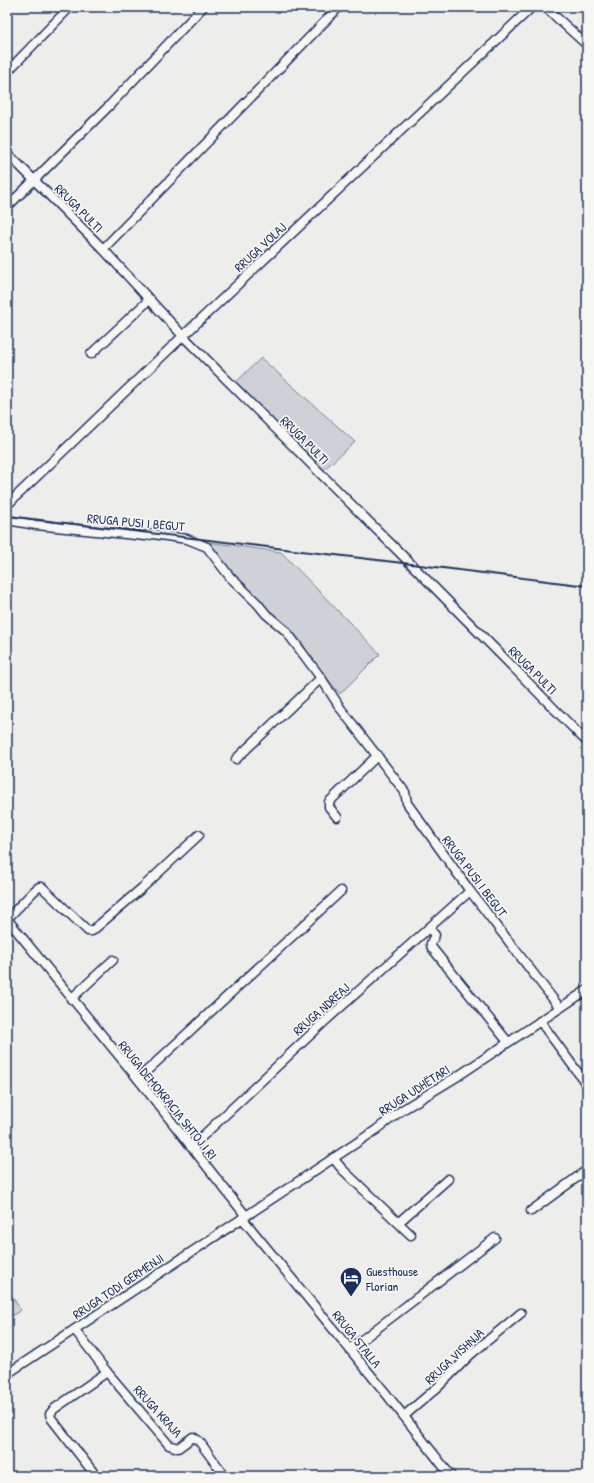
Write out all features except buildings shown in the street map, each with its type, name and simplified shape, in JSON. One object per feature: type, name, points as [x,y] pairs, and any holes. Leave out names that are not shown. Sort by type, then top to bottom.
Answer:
[{"type":"street","points":[[7,72],[70,7]]},
{"type":"street","points":[[7,207],[107,108],[203,7]]},
{"type":"street","points":[[102,249],[339,7]]},
{"type":"street","name":"RRUGA VOLAJ","points":[[7,505],[183,336],[532,7]]},
{"type":"street","points":[[545,7],[587,45]]},
{"type":"street","name":"RRUGA PULTI","points":[[7,154],[102,249],[183,336],[587,742]]},
{"type":"street","points":[[91,354],[150,299]]},
{"type":"street","name":"RRUGA PUSI I BEGUT","points":[[7,520],[36,525],[180,538],[207,546],[228,575],[257,603],[266,614],[285,629],[321,678],[341,709],[378,755],[405,792],[407,803],[470,891],[560,1008]]},
{"type":"street","points":[[236,759],[321,678]]},
{"type":"street","points":[[337,817],[329,807],[329,802],[378,755]]},
{"type":"street","name":"RRUGA DEMOKRACIA SHTOJ I RI","points":[[199,835],[142,888],[92,931],[88,931],[42,887],[39,887],[34,891],[8,922],[138,1079],[244,1217]]},
{"type":"street","points":[[138,1079],[341,891]]},
{"type":"street","name":"RRUGA NDREAJ","points":[[191,1147],[323,1023],[470,891]]},
{"type":"street","points":[[429,928],[435,935],[431,942],[432,948],[508,1042]]},
{"type":"street","points":[[72,999],[112,960]]},
{"type":"street","name":"RRUGA UDHËTARI","points":[[244,1217],[376,1130],[402,1110],[458,1076],[587,990]]},
{"type":"street","points":[[540,1021],[587,1085]]},
{"type":"street","points":[[333,1158],[342,1169],[411,1235]]},
{"type":"street","points":[[531,1211],[587,1170]]},
{"type":"street","points":[[399,1222],[448,1180]]},
{"type":"street","name":"RRUGA TODI GERMENJI","points":[[7,1374],[244,1217]]},
{"type":"street","name":"RRUGA STALLA","points":[[244,1217],[404,1416],[450,1476]]},
{"type":"street","points":[[350,1349],[495,1238]]},
{"type":"street","name":"RRUGA VISHNJA","points":[[404,1416],[439,1386],[470,1354],[521,1314]]},
{"type":"street","name":"RRUGA KRAJA","points":[[75,1330],[169,1445],[178,1448],[193,1437],[199,1441],[225,1476]]},
{"type":"street","points":[[93,1472],[51,1418],[50,1414],[54,1409],[108,1372]]},
{"type":"shaded area","points":[[261,358],[355,442],[321,472],[234,384]]},
{"type":"shaded area","points":[[207,542],[281,552],[380,654],[340,694],[313,661],[300,639],[283,626],[231,573],[228,566]]},
{"type":"shaded area","points":[[7,1289],[21,1310],[7,1319]]},
{"type":"railway","points":[[7,516],[587,586]]},
{"type":"place","name":"Guesthouse Florian","points":[[351,1298]]}]
